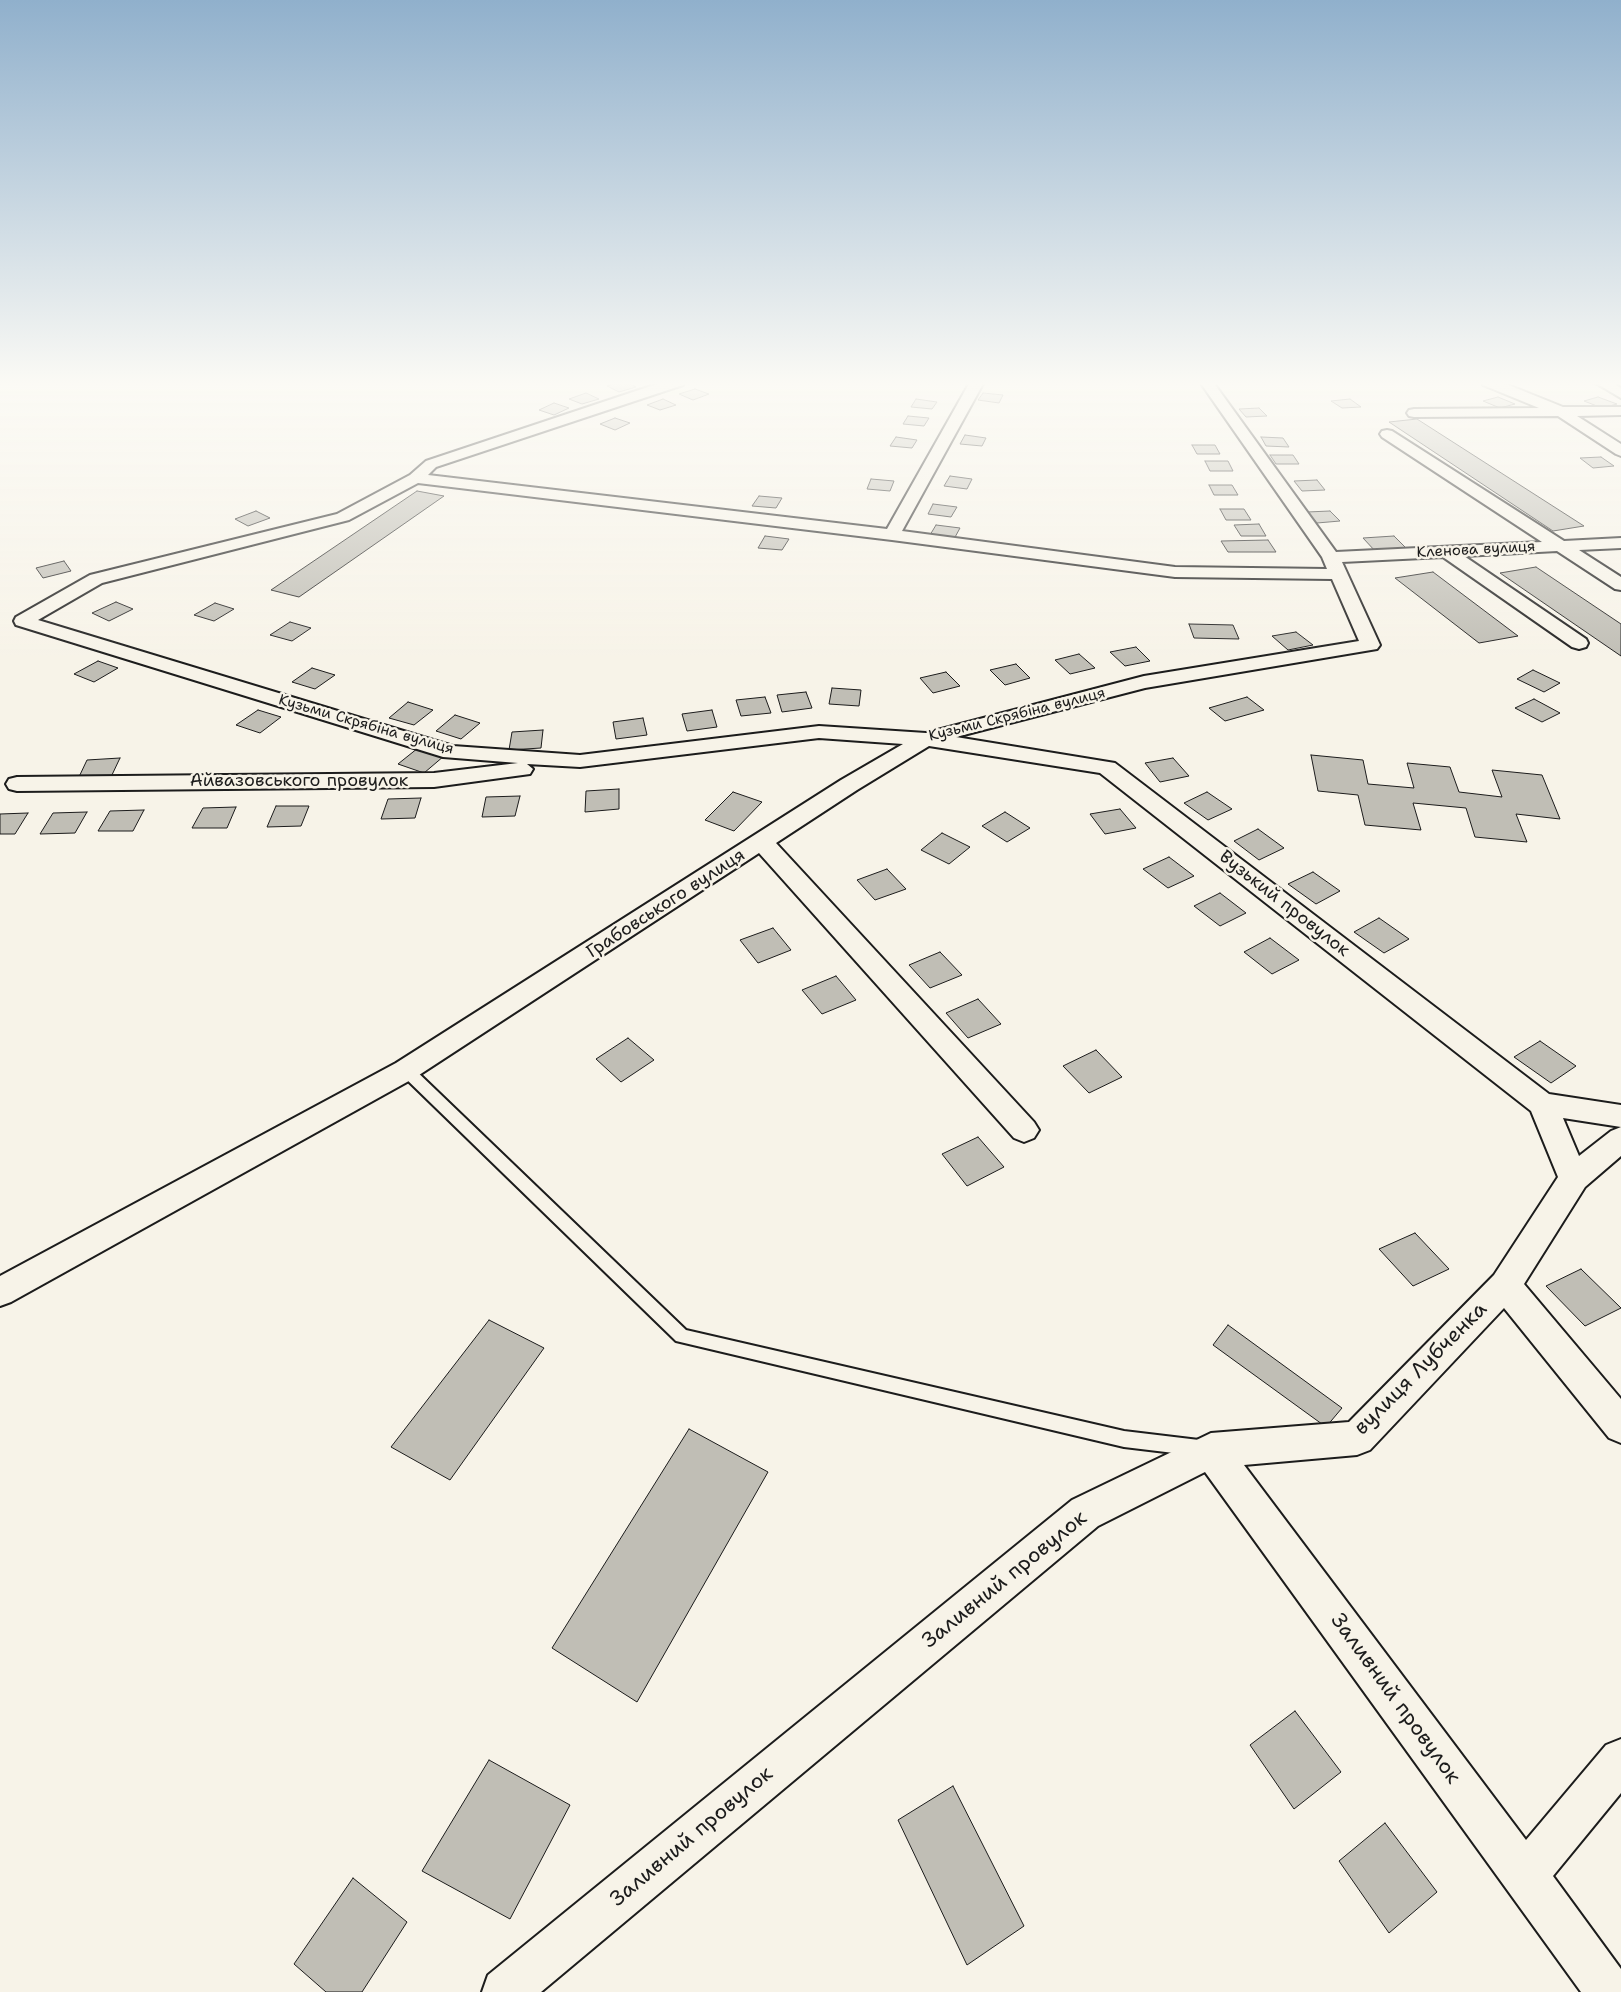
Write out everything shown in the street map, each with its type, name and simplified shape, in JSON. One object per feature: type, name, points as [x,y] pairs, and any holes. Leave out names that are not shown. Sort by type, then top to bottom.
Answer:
[{"type":"street","points":[[416,478],[419,475]]},
{"type":"street","points":[[892,535],[925,475]]},
{"type":"street","points":[[416,478],[892,535],[1175,572],[1339,574],[1331,557],[1272,475]]},
{"type":"street","points":[[1451,475],[1621,585]]},
{"type":"street","name":"Кузьми Скрябіна вулиця","points":[[416,478],[343,518],[96,578],[23,621],[451,752],[580,761],[820,732],[926,739],[1144,682],[1370,645],[1339,574]]},
{"type":"street","name":"Кленова вулиця","points":[[1331,557],[1621,543]]},
{"type":"street","points":[[1446,552],[1579,643]]},
{"type":"street","name":"Грабовського вулиця","points":[[0,1292],[406,1070],[762,842],[849,784],[926,739]]},
{"type":"street","name":"Вузький провулок","points":[[926,739],[1107,768],[1542,1104],[1574,1178]]},
{"type":"street","name":"Айвазовського провулок","points":[[17,784],[434,780],[580,761]]},
{"type":"street","points":[[762,842],[1024,1130]]},
{"type":"street","points":[[1542,1104],[1621,1116]]},
{"type":"street","name":"вулиця Лубченка","points":[[1211,1450],[1357,1438],[1505,1285],[1574,1178],[1621,1139]]},
{"type":"street","points":[[1505,1285],[1621,1426]]},
{"type":"street","name":"Заливний провулок","points":[[505,1992],[1085,1513],[1211,1450],[1525,1875],[1609,1992]]},
{"type":"street","points":[[1525,1875],[1621,1760]]},
{"type":"lane","points":[[406,1070],[682,1336],[1124,1439],[1211,1450]]},
{"type":"building","points":[[1469,475],[1504,475],[1584,526],[1553,531]]},
{"type":"building","points":[[950,476],[972,479],[967,489],[944,486]]},
{"type":"building","points":[[871,479],[894,481],[890,491],[867,489]]},
{"type":"building","points":[[1317,480],[1325,490],[1302,491],[1294,481]]},
{"type":"building","points":[[1209,485],[1232,485],[1238,495],[1214,495]]},
{"type":"building","points":[[417,491],[444,496],[299,597],[271,590]]},
{"type":"building","points":[[759,496],[782,498],[776,508],[752,506]]},
{"type":"building","points":[[933,504],[957,507],[951,517],[928,514]]},
{"type":"building","points":[[1220,509],[1244,509],[1251,520],[1226,520]]},
{"type":"building","points":[[256,511],[270,518],[248,526],[235,519]]},
{"type":"building","points":[[1330,511],[1340,521],[1317,523],[1307,512]]},
{"type":"building","points":[[1259,524],[1266,536],[1241,536],[1234,525]]},
{"type":"building","points":[[936,525],[960,528],[954,539],[930,535]]},
{"type":"building","points":[[765,536],[789,539],[782,550],[758,548]]},
{"type":"building","points":[[1394,536],[1408,550],[1376,552],[1363,538]]},
{"type":"building","points":[[1268,540],[1276,552],[1228,552],[1221,541]]},
{"type":"building","points":[[64,561],[71,571],[43,578],[36,568]]},
{"type":"building","points":[[1536,567],[1621,624],[1621,656],[1500,573]]},
{"type":"building","points":[[1433,572],[1518,636],[1479,643],[1395,578]]},
{"type":"building","points":[[116,602],[133,609],[109,621],[92,613]]},
{"type":"building","points":[[215,603],[234,609],[214,621],[194,615]]},
{"type":"building","points":[[290,622],[311,628],[292,641],[270,635]]},
{"type":"building","points":[[1189,624],[1233,625],[1239,639],[1194,638]]},
{"type":"building","points":[[1296,632],[1313,645],[1288,650],[1272,636]]},
{"type":"building","points":[[1136,647],[1150,661],[1125,666],[1110,652]]},
{"type":"building","points":[[1079,654],[1095,668],[1070,674],[1055,660]]},
{"type":"building","points":[[98,661],[118,668],[94,682],[74,674]]},
{"type":"building","points":[[1016,664],[1030,678],[1005,685],[990,670]]},
{"type":"building","points":[[312,668],[335,675],[315,689],[292,682]]},
{"type":"building","points":[[1533,670],[1560,683],[1544,692],[1517,679]]},
{"type":"building","points":[[946,672],[960,686],[933,693],[920,678]]},
{"type":"building","points":[[832,688],[861,690],[859,706],[829,704]]},
{"type":"building","points":[[806,692],[812,708],[782,712],[777,695]]},
{"type":"building","points":[[765,697],[771,713],[741,716],[736,700]]},
{"type":"building","points":[[1247,697],[1264,710],[1225,721],[1209,708]]},
{"type":"building","points":[[1534,699],[1560,713],[1542,722],[1515,708]]},
{"type":"building","points":[[408,702],[433,710],[414,725],[389,718]]},
{"type":"building","points":[[258,710],[281,717],[260,733],[236,725]]},
{"type":"building","points":[[712,710],[717,727],[687,731],[682,714]]},
{"type":"building","points":[[455,715],[480,723],[461,739],[436,731]]},
{"type":"building","points":[[643,718],[647,735],[616,739],[613,722]]},
{"type":"building","points":[[543,730],[541,748],[509,750],[512,732]]},
{"type":"building","points":[[418,748],[444,756],[424,773],[398,764]]},
{"type":"building","points":[[1311,755],[1363,760],[1368,784],[1414,788],[1407,763],[1450,767],[1459,792],[1502,797],[1492,770],[1542,775],[1560,819],[1516,814],[1527,842],[1475,837],[1466,808],[1413,803],[1421,830],[1365,825],[1358,795],[1318,791]]},
{"type":"building","points":[[120,758],[111,777],[78,779],[87,760]]},
{"type":"building","points":[[1173,758],[1189,776],[1160,782],[1145,763]]},
{"type":"building","points":[[619,789],[619,809],[585,812],[586,791]]},
{"type":"building","points":[[733,792],[762,802],[734,831],[705,820]]},
{"type":"building","points":[[1207,792],[1232,809],[1208,820],[1184,803]]},
{"type":"building","points":[[520,796],[515,816],[482,817],[486,797]]},
{"type":"building","points":[[421,798],[415,818],[381,819],[388,799]]},
{"type":"building","points":[[276,806],[309,806],[301,826],[267,827]]},
{"type":"building","points":[[236,807],[227,828],[192,828],[203,808]]},
{"type":"building","points":[[1120,809],[1136,828],[1105,834],[1090,814]]},
{"type":"building","points":[[144,810],[133,831],[98,831],[110,811]]},
{"type":"building","points":[[87,812],[75,833],[40,834],[53,813]]},
{"type":"building","points":[[1005,812],[1030,828],[1007,842],[982,826]]},
{"type":"building","points":[[28,813],[15,834],[0,834],[0,814]]},
{"type":"building","points":[[1258,829],[1284,848],[1259,860],[1234,841]]},
{"type":"building","points":[[942,833],[970,847],[949,864],[921,850]]},
{"type":"building","points":[[1169,857],[1194,876],[1168,888],[1143,869]]},
{"type":"building","points":[[887,869],[906,889],[875,900],[857,880]]},
{"type":"building","points":[[1313,872],[1340,891],[1316,904],[1288,884]]},
{"type":"building","points":[[1220,893],[1246,913],[1220,926],[1194,906]]},
{"type":"building","points":[[1379,918],[1409,939],[1384,953],[1354,932]]},
{"type":"building","points":[[773,928],[791,950],[758,963],[740,940]]},
{"type":"building","points":[[1270,938],[1299,960],[1272,974],[1244,952]]},
{"type":"building","points":[[940,952],[962,975],[930,988],[909,965]]},
{"type":"building","points":[[836,976],[856,1000],[822,1014],[802,990]]},
{"type":"building","points":[[978,999],[1001,1024],[968,1038],[946,1013]]},
{"type":"building","points":[[628,1038],[654,1060],[621,1082],[596,1059]]},
{"type":"building","points":[[1540,1041],[1576,1066],[1551,1083],[1514,1057]]},
{"type":"building","points":[[1096,1050],[1122,1077],[1089,1093],[1063,1066]]},
{"type":"building","points":[[978,1137],[1004,1167],[967,1186],[942,1154]]},
{"type":"building","points":[[1415,1233],[1449,1269],[1413,1286],[1379,1249]]},
{"type":"building","points":[[1581,1269],[1621,1308],[1585,1326],[1546,1286]]},
{"type":"building","points":[[489,1320],[544,1348],[450,1480],[391,1447]]},
{"type":"building","points":[[1228,1325],[1342,1408],[1326,1427],[1213,1345]]},
{"type":"building","points":[[689,1429],[768,1472],[637,1702],[552,1648]]},
{"type":"building","points":[[1295,1711],[1341,1772],[1294,1809],[1250,1745]]},
{"type":"building","points":[[489,1760],[570,1805],[510,1919],[422,1871]]},
{"type":"building","points":[[953,1786],[1024,1926],[967,1965],[898,1820]]},
{"type":"building","points":[[1385,1823],[1437,1892],[1389,1933],[1339,1861]]},
{"type":"building","points":[[353,1878],[407,1922],[362,1992],[326,1992],[294,1964]]}]
